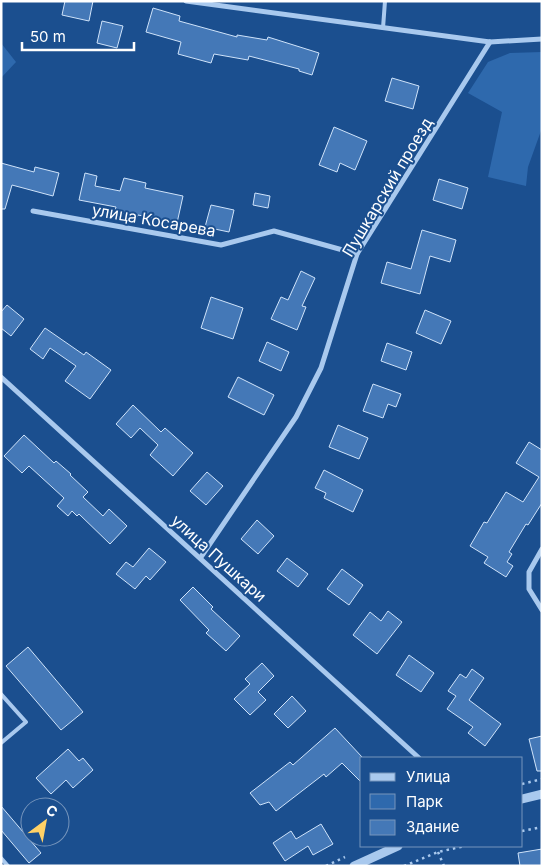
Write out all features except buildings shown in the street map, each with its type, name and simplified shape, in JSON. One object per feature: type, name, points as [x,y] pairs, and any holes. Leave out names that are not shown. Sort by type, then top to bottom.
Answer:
[{"type":"street","points":[[186,1],[490,42],[542,39]]},
{"type":"street","name":"Пушкарский проезд","points":[[200,557],[296,418],[320,368],[357,254],[490,42]]},
{"type":"street","name":"улица Косарева","points":[[32,211],[221,245],[274,231],[357,254]]},
{"type":"street","name":"улица Пушкари","points":[[1,377],[418,757]]},
{"type":"street","points":[[542,549],[529,572],[529,589],[542,610]]},
{"type":"street","points":[[523,799],[542,794]]},
{"type":"street","points":[[354,866],[396,847]]},
{"type":"lane","points":[[383,28],[385,1]]},
{"type":"lane","points":[[1,694],[26,722],[1,743]]},
{"type":"lane","points":[[1,858],[8,866]]},
{"type":"path","points":[[523,784],[542,779]]},
{"type":"path","points":[[523,832],[542,826]]},
{"type":"path","points":[[404,866],[438,852],[460,847]]},
{"type":"path","points":[[438,852],[444,866]]},
{"type":"green space","points":[[1,43],[16,62],[1,78]]},
{"type":"green space","points":[[542,52],[542,128],[528,167],[526,186],[488,177],[502,112],[468,93],[488,62],[510,53]]}]
